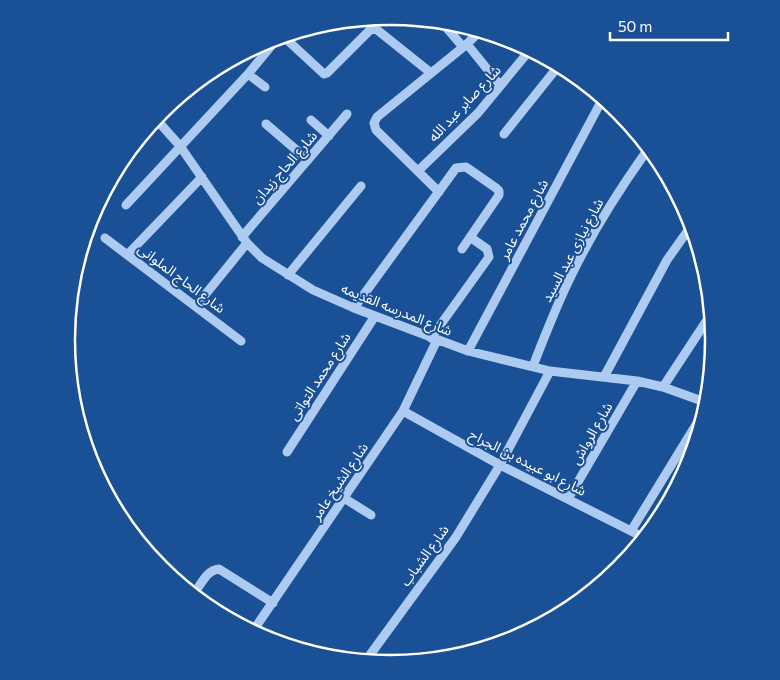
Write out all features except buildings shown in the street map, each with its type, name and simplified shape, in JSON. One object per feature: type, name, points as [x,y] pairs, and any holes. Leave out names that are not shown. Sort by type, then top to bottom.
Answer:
[{"type":"street","points":[[289,42],[321,73],[327,73],[373,28],[431,73]]},
{"type":"street","points":[[450,31],[500,85]]},
{"type":"street","points":[[439,192],[376,130],[374,123],[376,117],[474,37]]},
{"type":"street","points":[[126,205],[248,74],[269,49]]},
{"type":"street","name":"شارع صابر عبد الله","points":[[418,171],[478,113],[525,55]]},
{"type":"street","points":[[504,134],[554,71]]},
{"type":"street","points":[[248,74],[265,87]]},
{"type":"street","name":"شارع محمد عامر","points":[[468,352],[600,104]]},
{"type":"street","name":"شارع الحاج زيدان","points":[[196,306],[244,240],[347,114]]},
{"type":"street","points":[[311,120],[329,136]]},
{"type":"street","name":"شارع المدرسه القديمه","points":[[160,124],[180,146],[244,240],[262,258],[313,290],[468,352],[533,366],[550,372],[637,381],[663,386],[699,400]]},
{"type":"street","points":[[266,124],[308,160]]},
{"type":"street","name":"شارع نيازى عبد السيد","points":[[533,366],[571,274],[609,209],[644,154]]},
{"type":"street","points":[[354,308],[456,168],[466,167],[499,191],[498,199],[462,249]]},
{"type":"street","points":[[128,254],[202,177]]},
{"type":"street","points":[[288,275],[361,186]]},
{"type":"street","points":[[604,377],[667,260],[686,233]]},
{"type":"street","name":"شارع الشيخ عامر","points":[[257,626],[403,411],[434,339],[489,257],[487,249],[470,237]]},
{"type":"street","name":"شارع الحاج الملوانى","points":[[105,238],[241,341]]},
{"type":"street","name":"شارع محمد التواتى","points":[[287,452],[375,316]]},
{"type":"street","points":[[663,386],[704,324]]},
{"type":"street","name":"شارع الشباب","points":[[371,654],[456,537],[500,465],[550,372]]},
{"type":"street","name":"شارع الرواش","points":[[568,499],[637,381]]},
{"type":"street","name":"شارع ابو عبيده بن الجراح","points":[[403,411],[500,465],[638,534]]},
{"type":"street","points":[[631,531],[690,434]]},
{"type":"street","points":[[344,498],[371,515]]},
{"type":"street","points":[[197,589],[208,573],[219,569],[272,603]]}]
